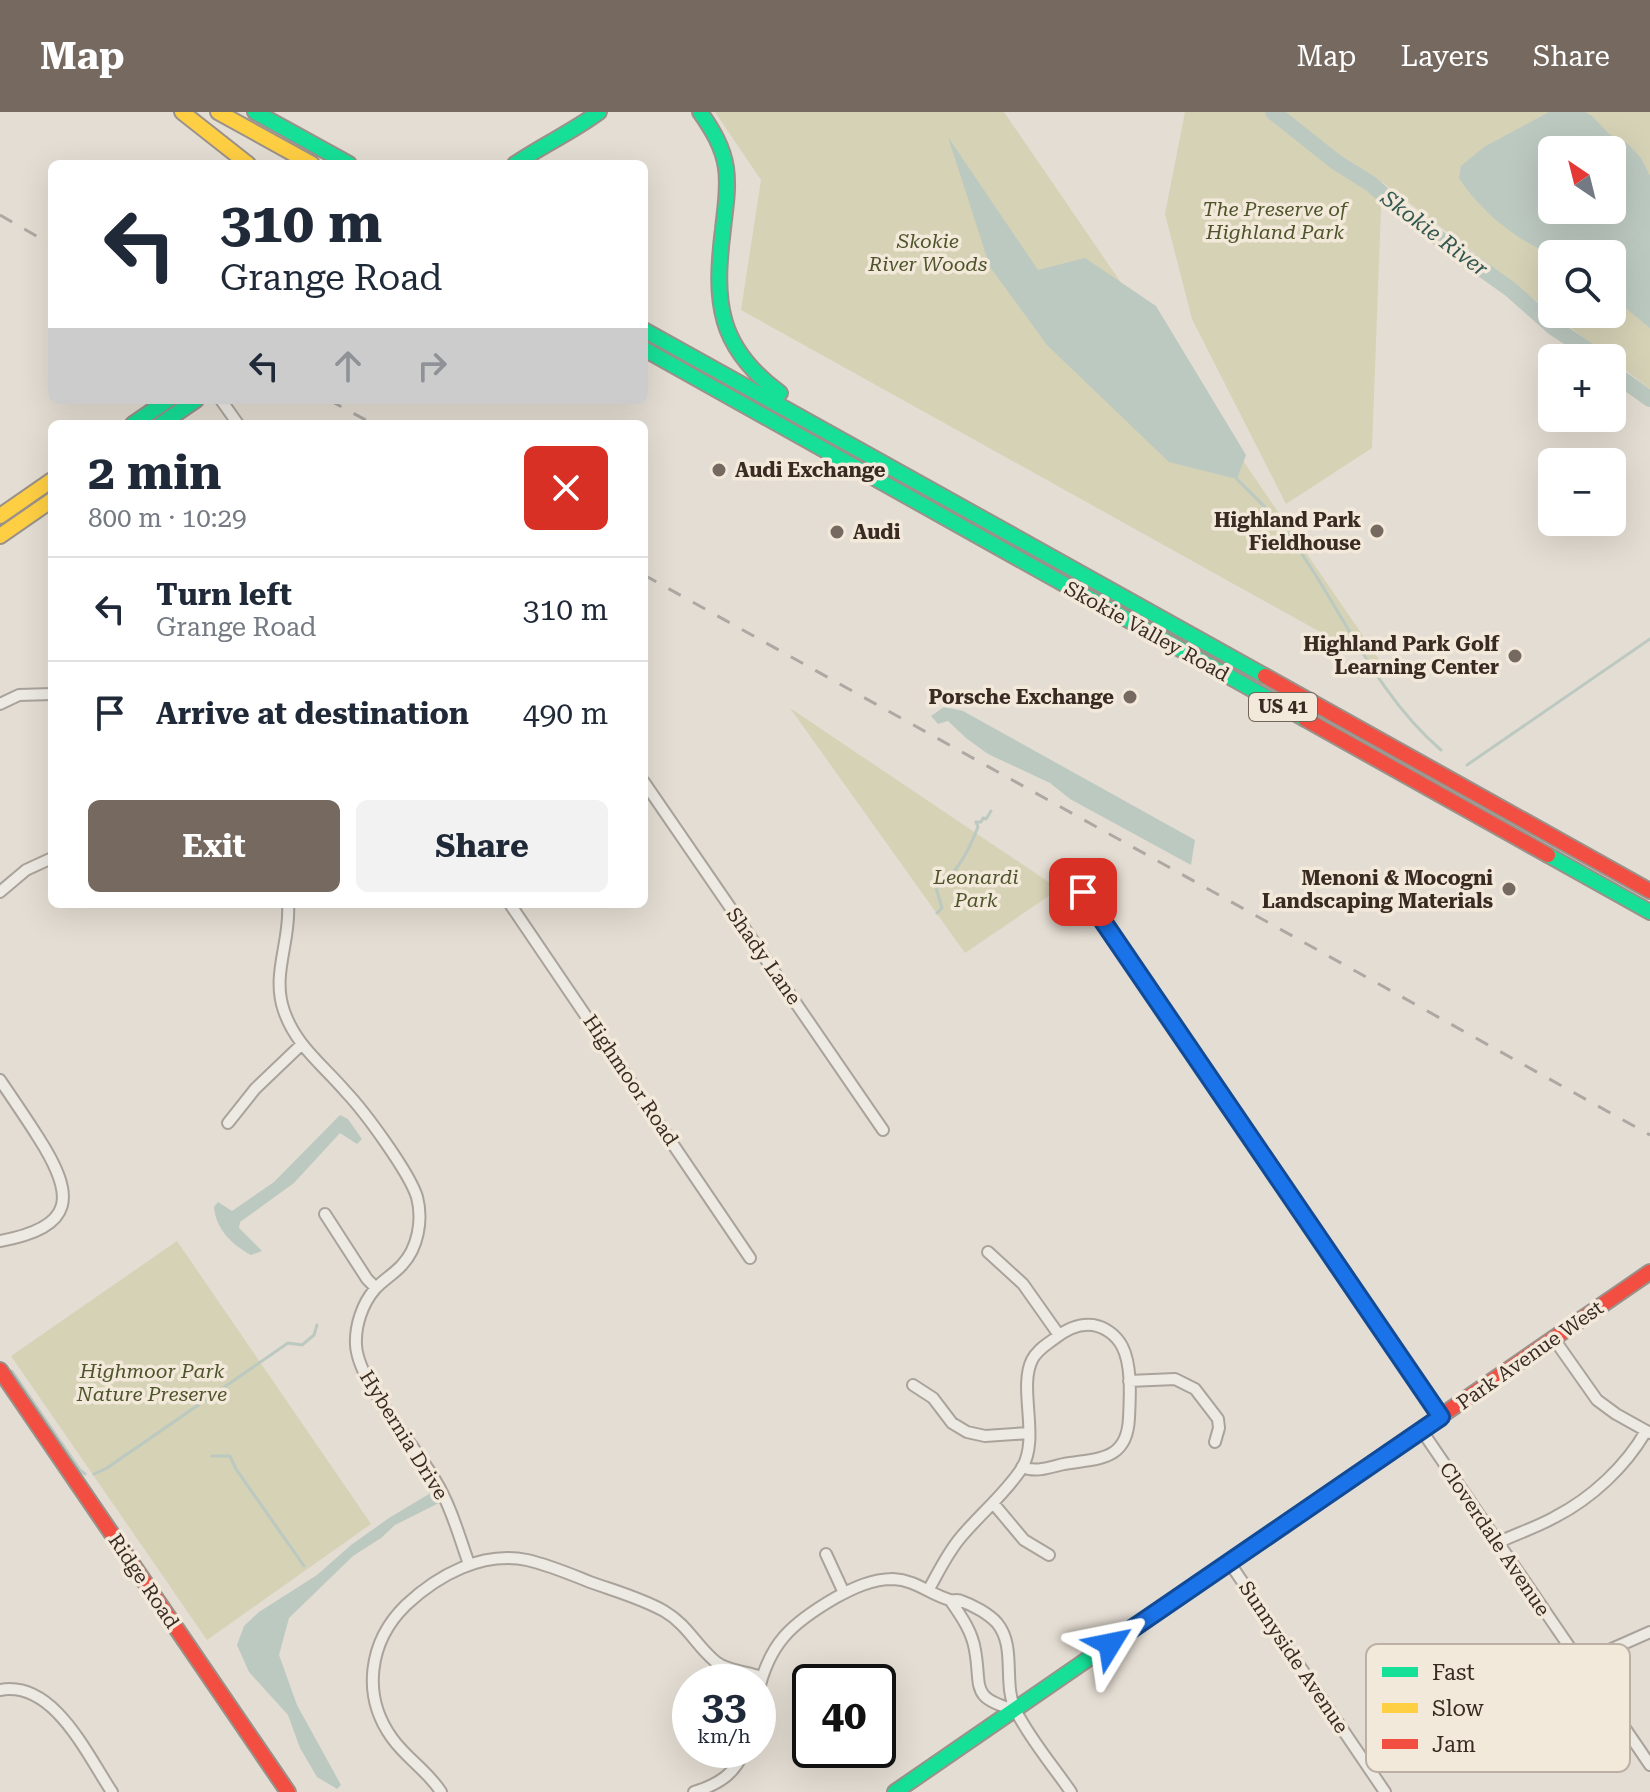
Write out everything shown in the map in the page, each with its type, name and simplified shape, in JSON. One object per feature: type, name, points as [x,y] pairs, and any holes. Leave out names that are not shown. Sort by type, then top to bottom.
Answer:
[{"type":"main road","points":[[182,112],[243,160]]},
{"type":"main road","points":[[218,112],[305,160]]},
{"type":"main road","points":[[255,112],[342,160]]},
{"type":"main road","points":[[521,160],[559,135],[570,133],[599,112]]},
{"type":"main road","points":[[700,112],[714,132],[726,164],[728,182],[718,284],[723,323],[731,341],[750,370],[762,380],[903,475]]},
{"type":"main road","points":[[541,160],[565,143],[570,133]]},
{"type":"main road","name":"Skokie Valley Road","points":[[648,332],[1650,891]]},
{"type":"main road","name":"Skokie Valley Road","points":[[648,351],[1650,912]]},
{"type":"main road","points":[[139,420],[162,404]]},
{"type":"main road","points":[[167,420],[190,404]]},
{"type":"main road","points":[[0,516],[48,483]]},
{"type":"main road","points":[[0,536],[48,503]]},
{"type":"main road","name":"Park Avenue West","points":[[901,1790],[1650,1272]]},
{"type":"main road","name":"Ridge Road","points":[[0,1370],[288,1792]]},
{"type":"street","points":[[0,704],[19,695],[48,694]]},
{"type":"street","name":"Shady Lane","points":[[648,788],[883,1130]]},
{"type":"street","points":[[0,892],[26,870],[48,860]]},
{"type":"street","points":[[1071,876],[1441,1417]]},
{"type":"street","name":"Hybernia Drive","points":[[288,908],[278,978],[284,1011],[301,1045],[354,1101],[410,1182],[417,1198],[417,1236],[408,1258],[376,1288],[359,1319],[356,1331],[358,1359],[370,1383],[439,1488],[469,1564]]},
{"type":"street","name":"Highmoor Road","points":[[513,908],[750,1258]]},
{"type":"street","points":[[228,1123],[255,1089],[301,1045]]},
{"type":"street","points":[[0,1080],[55,1163],[64,1190],[63,1202],[56,1217],[44,1229],[0,1241]]},
{"type":"street","points":[[325,1214],[376,1288]]},
{"type":"street","points":[[988,1252],[1023,1284],[1059,1335]]},
{"type":"street","points":[[929,1589],[959,1540],[1022,1467],[1029,1447],[1029,1370],[1039,1350],[1059,1335],[1082,1324],[1098,1326],[1112,1333],[1124,1351],[1129,1381],[1127,1435],[1120,1447],[1109,1456],[1035,1470],[1022,1467]]},
{"type":"street","points":[[1497,1543],[1551,1520],[1582,1501],[1621,1466],[1648,1432],[1597,1400],[1554,1339]]},
{"type":"street","points":[[1129,1381],[1175,1379],[1195,1389],[1218,1419],[1215,1442]]},
{"type":"street","points":[[913,1385],[933,1398],[952,1423],[967,1432],[985,1436],[1029,1433]]},
{"type":"street","name":"Cloverdale Avenue","points":[[1422,1431],[1567,1644]]},
{"type":"street","points":[[993,1503],[1024,1540],[1049,1555]]},
{"type":"street","points":[[826,1554],[844,1593]]},
{"type":"street","points":[[441,1792],[392,1739],[382,1723],[373,1691],[374,1663],[380,1641],[406,1605],[437,1581],[469,1564],[513,1558],[540,1564],[645,1602],[665,1612],[691,1633],[719,1664]]},
{"type":"street","name":"Sunnyside Avenue","points":[[1229,1562],[1366,1764]]},
{"type":"street","points":[[768,1664],[785,1634],[804,1617],[861,1585],[893,1579],[929,1589],[950,1600],[966,1623],[975,1650],[979,1685],[993,1712],[988,1729]]},
{"type":"street","points":[[950,1600],[959,1599],[994,1619],[1005,1634],[1015,1710],[1071,1792]]},
{"type":"street","points":[[966,1623],[979,1610]]},
{"type":"street","points":[[1623,1644],[1650,1632]]},
{"type":"street","points":[[0,1690],[25,1691],[41,1698],[61,1717],[112,1792]]},
{"type":"street","points":[[989,1700],[1015,1710]]},
{"type":"street","name":"Cloverdale Avenue","points":[[1630,1736],[1650,1765]]},
{"type":"street","points":[[694,1792],[725,1778],[734,1768]]},
{"type":"street","name":"Sunnyside Avenue","points":[[1371,1772],[1385,1792]]},
{"type":"green space","name":"Skokie River Woods","points":[[715,112],[1004,112],[1385,668],[741,310],[761,180]]},
{"type":"green space","name":"The Preserve of Highland Park","points":[[1185,112],[1650,112],[1650,389],[1626,370],[1626,344],[1592,344],[1571,328],[1626,328],[1626,240],[1538,240],[1538,302],[1382,182],[1372,448],[1286,504],[1192,319],[1165,214]]},
{"type":"green space","name":"Leonardi Park","points":[[790,708],[1059,889],[965,953]]},
{"type":"green space","name":"Highmoor Park Nature Preserve","points":[[177,1241],[371,1524],[207,1640],[11,1356]]},
{"type":"shaded area","points":[[1549,112],[1585,112],[1613,136],[1538,136],[1538,224],[1626,224],[1628,144],[1641,158],[1650,176],[1650,328],[1626,308],[1626,240],[1538,240],[1537,248],[1511,232],[1476,201],[1459,178],[1461,166],[1484,147]]},
{"type":"shaded area","points":[[948,137],[1038,270],[1085,258],[1156,306],[1246,455],[1237,479],[1169,462],[1047,345],[990,267]]},
{"type":"shaded area","points":[[944,707],[963,711],[1195,840],[1191,865],[1070,799],[1050,783],[988,754],[948,721],[938,724],[931,716]]},
{"type":"shaded area","points":[[340,1115],[348,1119],[362,1139],[357,1144],[340,1133],[294,1183],[240,1222],[239,1228],[262,1251],[251,1255],[237,1246],[221,1229],[214,1207],[218,1202],[232,1211],[274,1182]]},
{"type":"shaded area","points":[[434,1491],[439,1503],[395,1525],[353,1556],[289,1618],[279,1655],[297,1705],[341,1785],[337,1789],[317,1777],[300,1748],[288,1715],[249,1672],[237,1645],[244,1626],[259,1612],[317,1575],[351,1545],[389,1518]]},
{"type":"waterway","name":"Skokie River","points":[[1273,112],[1578,344]]},
{"type":"waterway","name":"Skokie River","points":[[1626,382],[1650,399]]},
{"type":"waterway","points":[[1237,479],[1280,524],[1320,581],[1394,699],[1441,750]]},
{"type":"waterway","points":[[1467,765],[1650,639]]},
{"type":"waterway","points":[[937,913],[942,908],[936,888],[962,861],[978,827],[976,822],[986,819],[991,811]]},
{"type":"waterway","points":[[94,1474],[288,1343],[302,1345],[314,1335],[317,1325]]},
{"type":"waterway","points":[[12,1371],[85,1474]]},
{"type":"waterway","points":[[212,1456],[230,1456],[304,1566]]},
{"type":"railway","points":[[0,215],[48,243]]},
{"type":"railway","points":[[336,404],[366,420]]},
{"type":"railway","points":[[648,577],[1650,1135]]},
{"type":"traffic: fast","points":[[255,112],[342,160]]},
{"type":"traffic: fast","points":[[522,160],[599,112]]},
{"type":"traffic: fast","points":[[700,112],[716,138],[726,168],[727,191],[719,279],[724,321],[743,358],[780,393]]},
{"type":"traffic: fast","points":[[648,332],[1265,676]]},
{"type":"traffic: fast","points":[[648,351],[1305,719]]},
{"type":"traffic: fast","points":[[139,420],[162,404]]},
{"type":"traffic: fast","points":[[167,420],[190,404]]},
{"type":"traffic: fast","points":[[1548,855],[1650,912]]},
{"type":"traffic: fast","points":[[895,1792],[1323,1497]]},
{"type":"traffic: slow","points":[[182,112],[243,160]]},
{"type":"traffic: slow","points":[[218,112],[305,160]]},
{"type":"traffic: slow","points":[[0,516],[48,483]]},
{"type":"traffic: slow","points":[[0,536],[48,503]]},
{"type":"traffic: jam","points":[[1265,676],[1650,891]]},
{"type":"traffic: jam","points":[[1305,719],[1548,855]]},
{"type":"traffic: jam","points":[[1323,1497],[1650,1272]]},
{"type":"traffic: jam","points":[[0,1370],[288,1792]]},
{"type":"place","name":"Audi Exchange","points":[[719,470]]},
{"type":"place","name":"Highland Park Fieldhouse","points":[[1377,531]]},
{"type":"place","name":"Audi","points":[[837,532]]},
{"type":"place","name":"Highland Park Golf Learning Center","points":[[1515,656]]},
{"type":"place","name":"Porsche Exchange","points":[[1130,697]]},
{"type":"place","name":"Menoni & Mocogni Landscaping Materials","points":[[1509,889]]},
{"type":"route","points":[[1083,892],[1441,1417],[1110,1644]]}]
